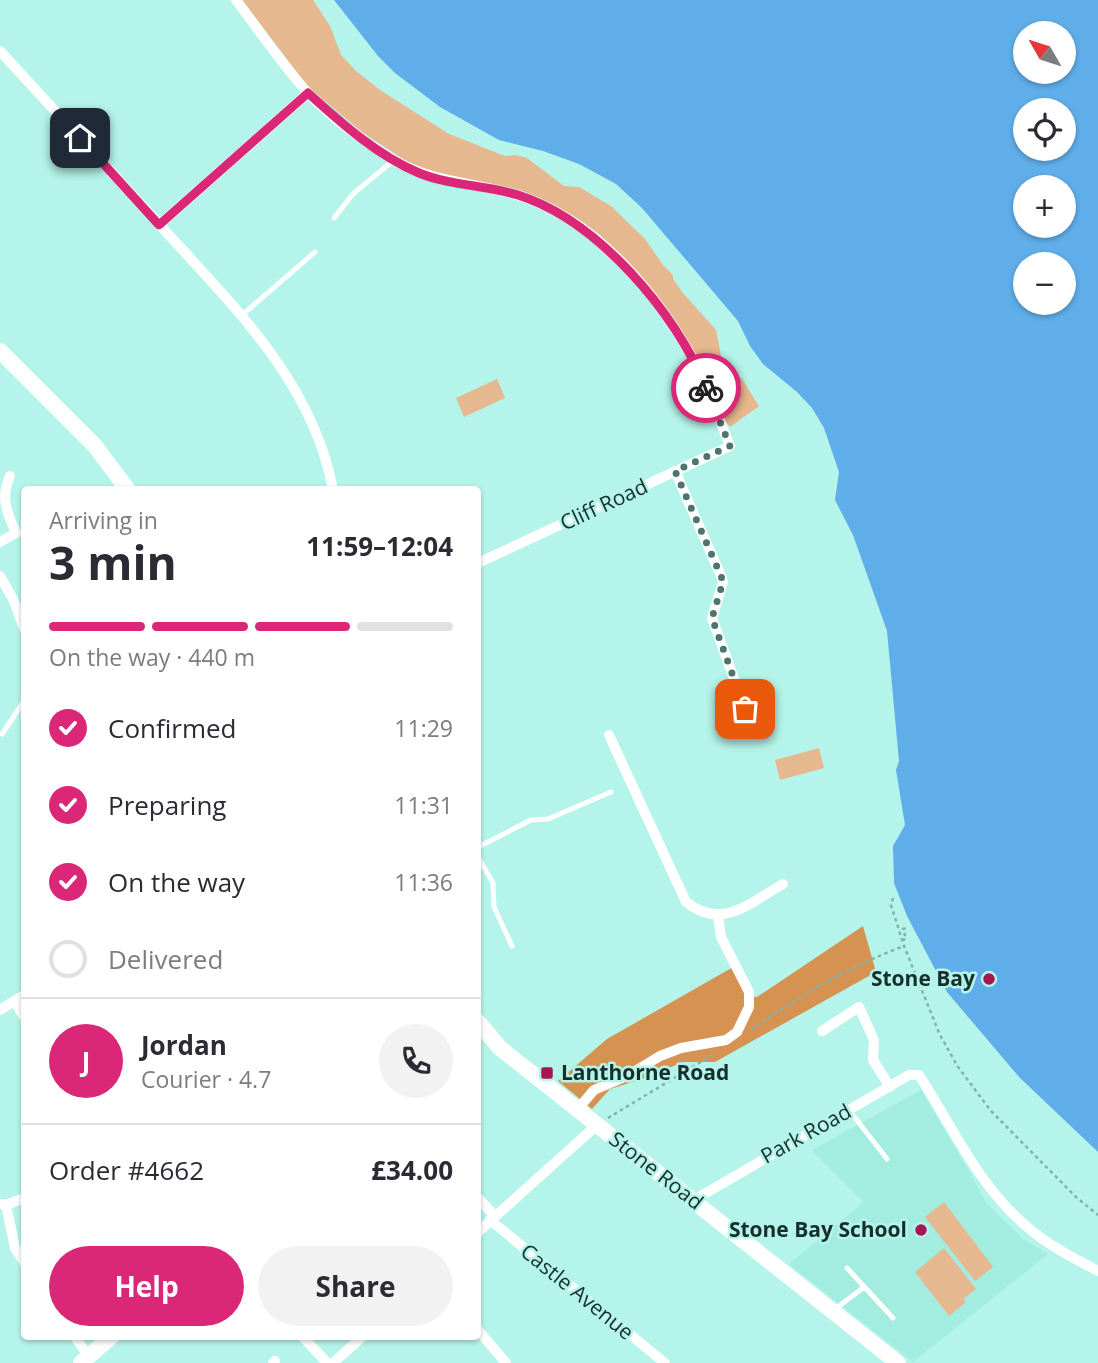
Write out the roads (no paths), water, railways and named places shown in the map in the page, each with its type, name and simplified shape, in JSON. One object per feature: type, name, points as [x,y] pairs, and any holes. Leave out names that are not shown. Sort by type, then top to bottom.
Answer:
[{"type":"main road","points":[[0,351],[95,446],[125,486]]},
{"type":"main road","name":"Stone Road","points":[[481,1029],[499,1048],[898,1363]]},
{"type":"main road","points":[[85,1360],[108,1340]]},
{"type":"street","points":[[236,0],[308,93],[366,141],[394,160]]},
{"type":"street","points":[[0,51],[242,316],[275,358],[299,395],[318,436],[332,486]]},
{"type":"street","points":[[159,225],[308,93]]},
{"type":"street","name":"Cliff Road","points":[[394,160],[442,180],[515,194],[531,200],[575,224],[608,250],[651,297],[680,338],[701,374],[730,446],[481,563]]},
{"type":"street","points":[[675,471],[723,582],[712,618],[745,709]]},
{"type":"street","points":[[0,542],[16,533],[3,497],[9,476]]},
{"type":"street","points":[[0,576],[21,620]]},
{"type":"street","points":[[609,735],[687,902],[705,914],[718,916],[732,913],[783,884]]},
{"type":"street","points":[[577,1110],[594,1090],[627,1076],[660,1056],[681,1048],[726,1040],[737,1032],[750,1007],[749,992],[721,937],[718,916]]},
{"type":"street","points":[[0,1010],[21,997]]},
{"type":"street","points":[[15,1002],[21,1012]]},
{"type":"street","points":[[822,1031],[859,1007],[874,1040],[873,1060],[890,1087]]},
{"type":"street","name":"Park Road","points":[[694,1200],[727,1178],[909,1074],[919,1075],[991,1191],[1025,1226],[1098,1271]]},
{"type":"street","points":[[481,1229],[597,1125]]},
{"type":"street","points":[[21,1199],[3,1204],[15,1248],[21,1257]]},
{"type":"street","name":"Castle Avenue","points":[[481,1202],[492,1218],[665,1363]]},
{"type":"street","points":[[481,1334],[506,1363]]},
{"type":"street","points":[[76,1340],[85,1360]]},
{"type":"street","points":[[306,1340],[327,1363]]},
{"type":"street","points":[[333,1363],[359,1340]]},
{"type":"lane","points":[[334,219],[353,194],[394,160]]},
{"type":"lane","points":[[242,316],[315,252]]},
{"type":"lane","points":[[2,734],[21,706]]},
{"type":"lane","points":[[481,845],[531,820],[548,819],[611,792]]},
{"type":"lane","points":[[481,862],[493,883],[494,906],[512,946]]},
{"type":"lane","points":[[849,1110],[887,1159]]},
{"type":"lane","points":[[847,1268],[893,1318]]},
{"type":"lane","points":[[832,1311],[863,1288]]},
{"type":"water","points":[[334,0],[1098,0],[1098,1152],[1019,1077],[947,992],[907,916],[894,883],[893,846],[905,825],[896,770],[899,761],[887,631],[853,535],[835,500],[839,472],[824,428],[812,408],[763,364],[750,346],[738,321],[642,208],[616,184],[579,164],[543,151],[499,140],[440,107],[395,73],[378,56]]},
{"type":"place","name":"Stone Bay","points":[[989,979]]},
{"type":"place","name":"Lanthorne Road","points":[[547,1073]]},
{"type":"place","name":"Stone Bay School","points":[[921,1230]]}]
